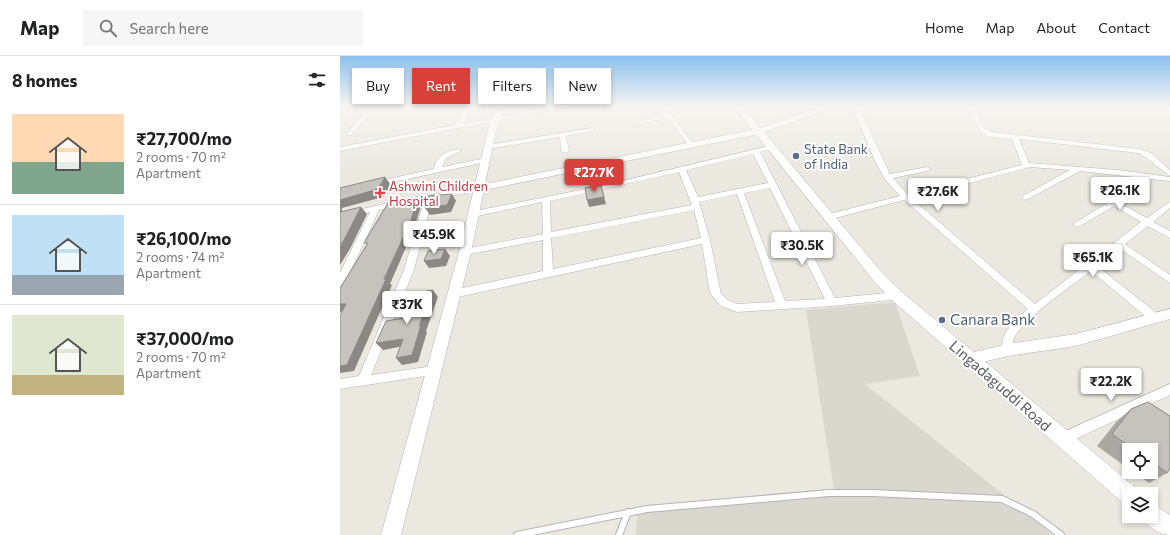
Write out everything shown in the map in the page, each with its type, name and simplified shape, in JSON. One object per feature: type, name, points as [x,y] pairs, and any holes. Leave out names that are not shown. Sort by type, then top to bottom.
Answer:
[{"type":"main road","name":"Lingadaguddi Road","points":[[757,128],[828,217],[897,296],[1122,489]]},
{"type":"main road","points":[[1158,519],[1170,528]]},
{"type":"street","points":[[349,134],[354,128]]},
{"type":"street","points":[[340,149],[446,128]]},
{"type":"street","points":[[393,535],[453,294],[465,252],[492,128]]},
{"type":"street","points":[[679,128],[691,145]]},
{"type":"street","points":[[340,217],[376,208],[767,128]]},
{"type":"street","points":[[865,128],[888,177],[906,198],[1034,309]]},
{"type":"street","points":[[982,128],[985,132],[994,135],[1139,151],[1148,155],[1170,174]]},
{"type":"street","points":[[488,147],[592,130]]},
{"type":"street","points":[[563,135],[565,152]]},
{"type":"street","points":[[1015,138],[1026,165]]},
{"type":"street","points":[[473,214],[546,200],[682,170],[773,147]]},
{"type":"street","points":[[438,169],[442,157],[457,151]]},
{"type":"street","points":[[756,152],[832,302]]},
{"type":"street","points":[[368,185],[486,160]]},
{"type":"street","points":[[828,217],[906,198],[1026,165],[1037,164],[1170,179]]},
{"type":"street","points":[[888,177],[927,169]]},
{"type":"street","points":[[1026,198],[1078,169]]},
{"type":"street","points":[[682,170],[696,204],[706,240],[716,293],[720,301],[727,306],[737,308],[897,296]]},
{"type":"street","points":[[1077,224],[1114,203],[1149,176]]},
{"type":"street","points":[[465,252],[696,204],[772,185]]},
{"type":"street","points":[[740,192],[781,305]]},
{"type":"street","points":[[363,381],[409,270],[429,197]]},
{"type":"street","points":[[546,200],[548,274]]},
{"type":"street","points":[[1114,203],[1170,235]]},
{"type":"street","points":[[1008,350],[1008,339],[1020,321],[1170,204]]},
{"type":"street","points":[[340,282],[376,208]]},
{"type":"street","points":[[453,294],[706,240]]},
{"type":"street","points":[[1119,244],[1170,280]]},
{"type":"street","points":[[1091,266],[1155,318]]},
{"type":"street","points":[[970,359],[1008,350],[1076,340],[1170,314]]},
{"type":"street","points":[[340,384],[434,371]]},
{"type":"street","points":[[1062,439],[1170,389]]},
{"type":"lane","points":[[517,535],[628,512],[830,493],[873,493],[1002,499],[1020,505],[1037,515],[1061,535]]},
{"type":"lane","points":[[619,535],[628,512]]},
{"type":"shaded area","points":[[895,302],[920,376],[865,384],[1043,526],[1052,535],[636,535],[637,510],[835,496],[806,310]]},
{"type":"building","points":[[385,177],[378,189],[340,200],[340,188]]},
{"type":"building","points":[[601,185],[604,197],[587,200],[585,188]]},
{"type":"building","points":[[452,194],[447,205],[425,208],[428,196]]},
{"type":"building","points":[[418,197],[410,223],[347,365],[340,366],[340,315],[346,304],[340,304],[340,288],[368,243],[364,243],[388,203]]},
{"type":"building","points":[[361,207],[344,240],[340,246],[340,212]]},
{"type":"building","points":[[445,249],[441,259],[424,261],[428,251]]},
{"type":"building","points":[[433,290],[419,326],[421,325],[412,355],[396,358],[403,339],[376,343],[386,321],[404,318],[415,293]]},
{"type":"building","points":[[1148,402],[1170,416],[1170,468],[1167,473],[1158,466],[1158,443],[1125,443],[1112,434],[1131,409]]},
{"type":"place","name":"State Bank of India","points":[[796,156]]},
{"type":"place","name":"Ashwini Children Hospital","points":[[380,193]]},
{"type":"place","name":"Canara Bank","points":[[942,320]]}]
